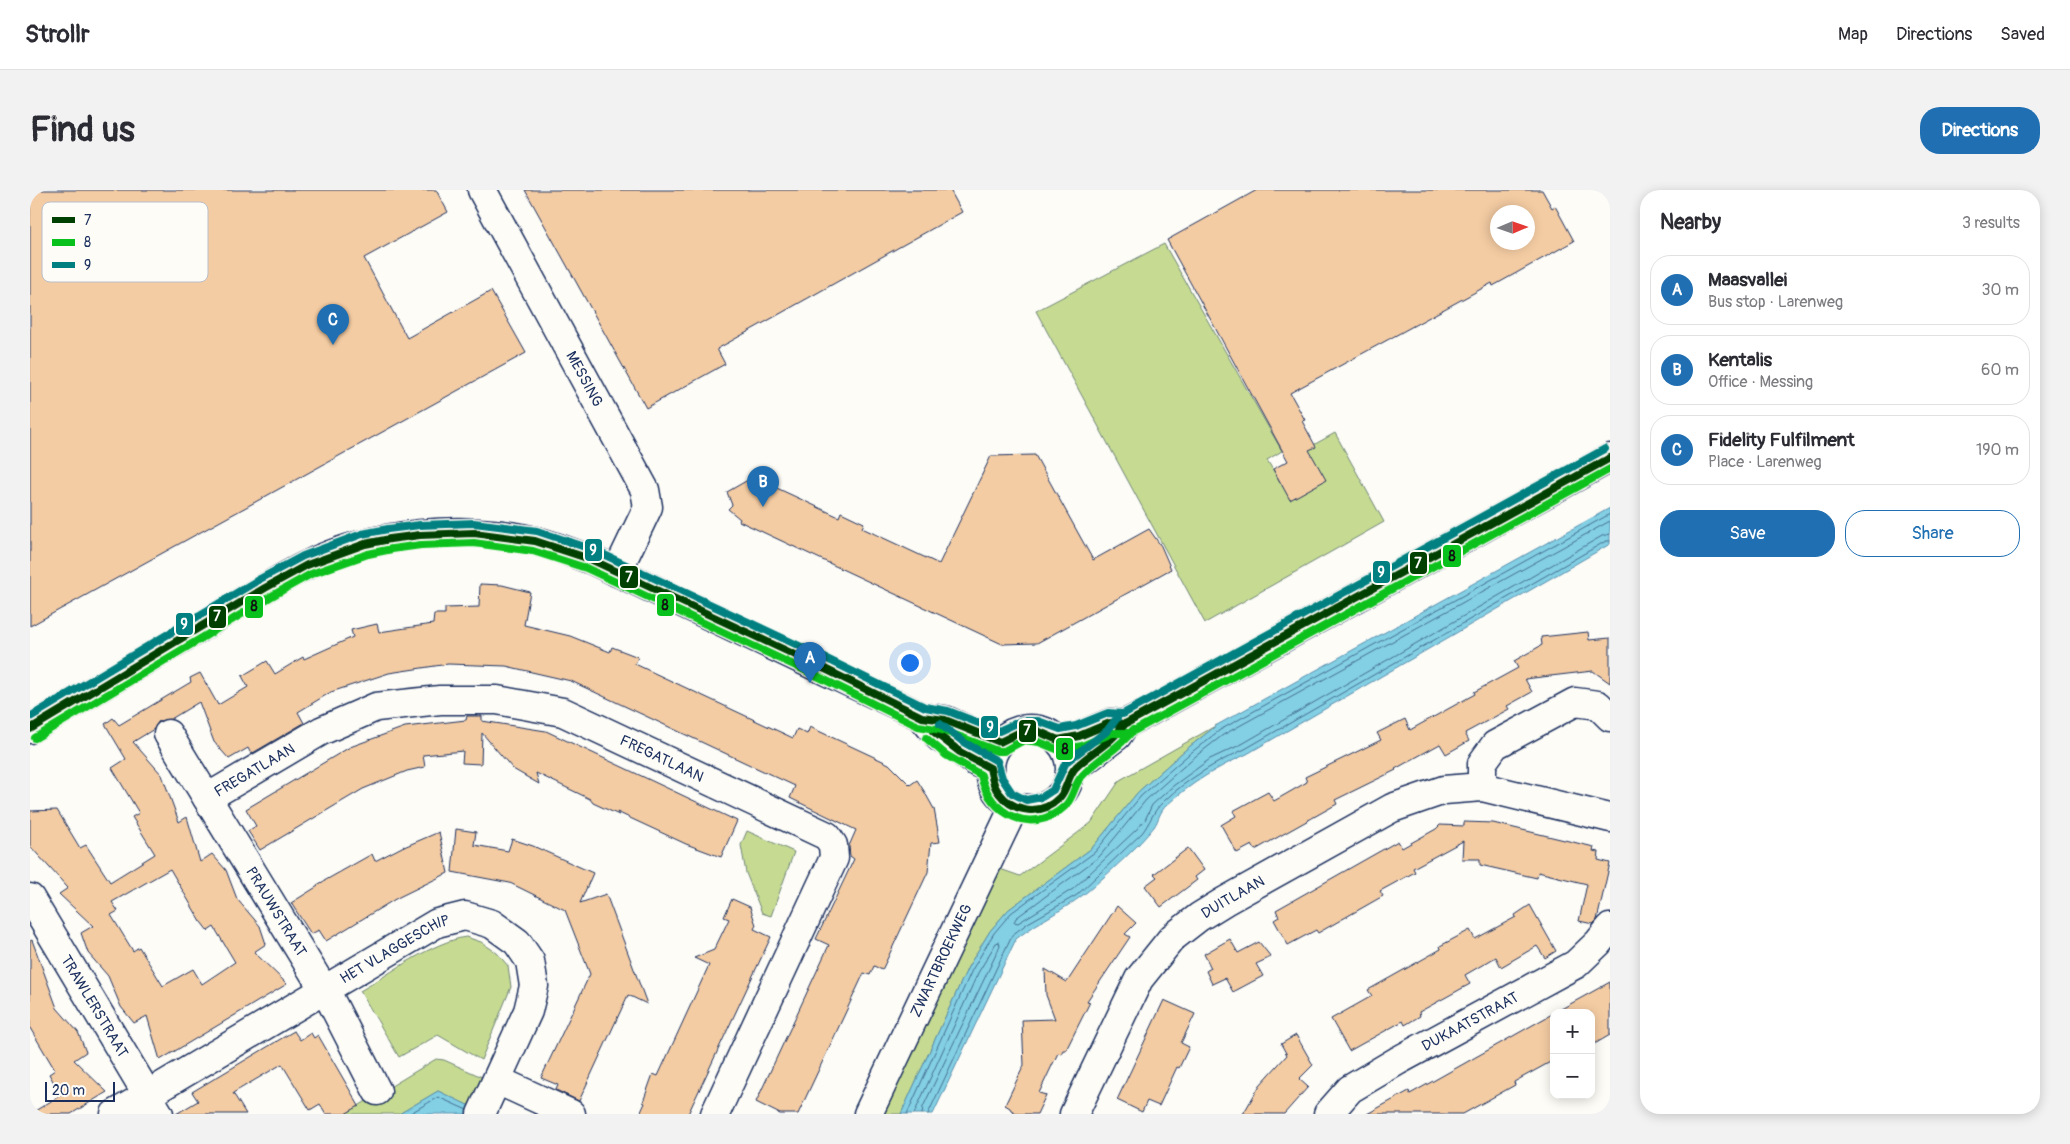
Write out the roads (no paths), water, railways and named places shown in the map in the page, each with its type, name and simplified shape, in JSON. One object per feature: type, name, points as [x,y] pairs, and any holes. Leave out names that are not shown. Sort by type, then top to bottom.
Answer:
[{"type":"street","name":"MESSING","points":[[482,190],[645,490],[648,507],[617,572]]},
{"type":"street","points":[[1072,770],[1117,736],[1125,724],[1610,458]]},
{"type":"street","points":[[30,730],[265,588],[307,565],[365,544],[420,535],[474,533],[535,541],[590,559],[819,666],[922,717],[945,720],[978,735],[1000,742]]},
{"type":"street","name":"FREGATLAAN","points":[[207,798],[320,731],[376,707],[440,700],[497,700],[562,712],[827,836],[833,845],[834,858],[715,1114]]},
{"type":"street","points":[[1482,787],[1482,763],[1495,745],[1575,702],[1598,705],[1610,717]]},
{"type":"street","points":[[922,717],[938,737],[978,763],[990,768]]},
{"type":"street","points":[[1058,740],[1080,736],[1110,723],[1125,724]]},
{"type":"street","points":[[1029,729],[1044,732],[1058,740],[1068,753],[1072,770],[1068,784],[1059,798],[1045,807],[1030,810],[1014,807],[1003,800],[991,780],[990,768],[992,755],[1000,742],[1013,733],[1029,729]]},
{"type":"street","name":"PRAUWSTRAAT","points":[[168,734],[324,990],[377,1091]]},
{"type":"street","name":"DUITLAAN","points":[[1074,1114],[1139,979],[1172,938],[1199,917],[1225,901],[1392,808],[1444,790],[1482,787],[1610,818]]},
{"type":"street","name":"ZWARTBROEKWEG","points":[[868,1114],[1014,807]]},
{"type":"street","name":"TRAWLERSTRAAT","points":[[30,898],[153,1104]]},
{"type":"street","name":"HET VLAGGESCHIP","points":[[115,1114],[153,1104],[324,990],[437,922],[465,916],[492,924],[517,942],[530,961],[534,986],[528,1011],[489,1098]]},
{"type":"street","name":"DUKAATSTRAAT","points":[[1328,1114],[1350,1089],[1399,1060],[1576,964],[1598,943],[1610,928]]},
{"type":"street","points":[[489,1098],[571,1114]]},
{"type":"water","points":[[1610,508],[1610,544],[1247,754],[1215,770],[1176,797],[1164,808],[1154,827],[1126,857],[1094,886],[1016,939],[933,1114],[901,1114],[968,967],[990,931],[1008,910],[1092,848],[1138,792],[1184,751],[1217,725]]},
{"type":"water","points":[[438,1091],[487,1114],[399,1114]]},
{"type":"place","name":"Fidelity Fulfilment","points":[[333,345]]},
{"type":"place","name":"Kentalis","points":[[763,507]]},
{"type":"place","name":"Maasvallei","points":[[810,683]]}]
